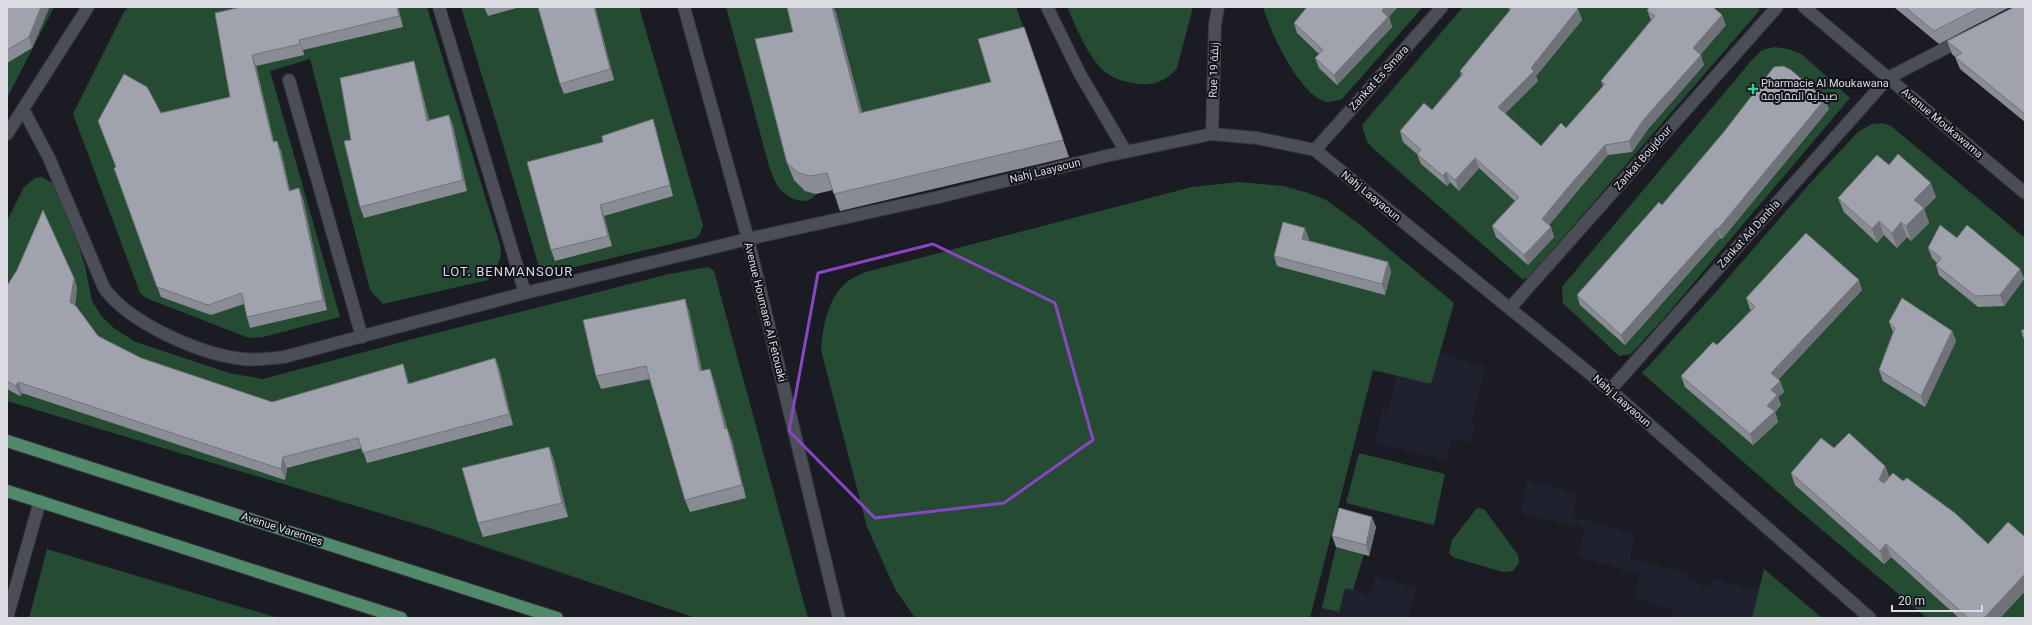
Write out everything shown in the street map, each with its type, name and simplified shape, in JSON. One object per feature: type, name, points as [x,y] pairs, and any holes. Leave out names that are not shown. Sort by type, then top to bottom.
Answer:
[{"type":"main road","name":"Avenue Varennes","points":[[7,441],[557,618]]},
{"type":"main road","points":[[7,491],[401,618]]},
{"type":"street","points":[[7,134],[88,7]]},
{"type":"street","points":[[439,7],[525,293]]},
{"type":"street","name":"Avenue Houmane Al Fetouaki","points":[[684,7],[748,239],[839,618]]},
{"type":"street","points":[[1047,7],[1080,74],[1126,152]]},
{"type":"street","name":"Rue 19 زنقة","points":[[1212,134],[1215,25],[1218,7]]},
{"type":"street","name":"Zankat Es Smara","points":[[1315,150],[1442,7]]},
{"type":"street","name":"Zankat Boujdour","points":[[1510,308],[1776,7]]},
{"type":"street","name":"Avenue Moukawama","points":[[1804,7],[2025,193]]},
{"type":"street","points":[[1888,78],[1971,35]]},
{"type":"street","name":"Zankat Ad Danhla","points":[[1610,390],[1888,78]]},
{"type":"street","points":[[289,80],[362,337]]},
{"type":"street","name":"Nahj Laayaoun","points":[[23,109],[49,158],[104,288],[112,299],[123,308],[153,327],[187,343],[215,354],[245,360],[284,357],[525,293],[748,239],[940,197],[1126,152],[1212,134],[1257,138],[1315,150],[1610,390],[1870,618]]},
{"type":"street","points":[[7,618],[40,501]]},
{"type":"highlighted area","points":[[933,244],[1055,303],[1093,440],[1004,503],[875,518],[789,431],[818,273]]},
{"type":"shaded area","points":[[1438,353],[1486,366],[1472,424],[1476,425],[1471,443],[1452,438],[1446,460],[1375,442],[1382,409],[1388,410],[1396,375],[1431,384]]},
{"type":"shaded area","points":[[1527,480],[1578,493],[1573,517],[1635,533],[1630,559],[1690,574],[1688,581],[1710,587],[1712,579],[1759,590],[1752,618],[1670,618],[1673,609],[1634,598],[1640,574],[1577,557],[1584,528],[1520,513]]},
{"type":"shaded area","points":[[1375,576],[1417,588],[1408,618],[1319,618],[1322,608],[1339,612],[1345,587],[1370,595]]},
{"type":"green space","points":[[7,7],[54,7],[7,98]]},
{"type":"green space","points":[[129,7],[427,7],[501,248],[500,260],[488,280],[383,304],[370,290],[310,59],[270,71],[340,317],[263,337],[249,338],[146,298],[140,293],[73,114],[124,12]]},
{"type":"green space","points":[[461,7],[639,7],[703,225],[700,234],[696,238],[549,273],[543,272],[539,267]]},
{"type":"green space","points":[[726,7],[1016,7],[1030,45],[985,56],[998,99],[816,194],[807,201],[801,201],[789,197],[784,193],[779,188],[772,174]]},
{"type":"green space","points":[[1067,7],[1193,7],[1177,68],[1165,79],[1155,83],[1145,84],[1121,80],[1112,77],[1104,71],[1088,50]]},
{"type":"green space","points":[[1263,7],[1423,7],[1342,99],[1327,102],[1317,97],[1297,76],[1279,46]]},
{"type":"green space","points":[[1463,7],[1756,7],[1760,10],[1528,278],[1522,279],[1378,153],[1367,142],[1362,125]]},
{"type":"green space","points":[[1775,47],[1788,49],[1803,55],[1850,98],[1664,318],[1631,354],[1619,356],[1563,303],[1562,287],[1751,61],[1762,50]]},
{"type":"green space","points":[[1883,123],[1891,126],[2025,238],[2025,618],[1927,618],[1796,508],[1642,373],[1715,293],[1812,181],[1858,132],[1872,124]]},
{"type":"green space","points":[[42,177],[54,184],[73,228],[85,266],[92,301],[102,317],[115,329],[136,342],[229,373],[263,379],[669,274],[708,267],[714,271],[808,618],[696,618],[426,527],[7,401],[7,221],[24,187],[35,178]]},
{"type":"green space","points":[[1239,182],[1283,186],[1326,200],[1359,224],[1454,303],[1431,384],[1373,370],[1310,618],[915,618],[895,589],[867,527],[821,350],[825,321],[831,303],[841,288],[854,277],[866,272],[1192,187]]},
{"type":"green space","points":[[1359,453],[1445,474],[1434,525],[1346,503]]},
{"type":"green space","points":[[1477,508],[1484,509],[1518,555],[1519,563],[1513,571],[1503,572],[1455,558],[1449,554],[1452,540]]},
{"type":"green space","points":[[1336,547],[1364,554],[1353,590],[1345,588],[1339,612],[1322,608]]},
{"type":"green space","points":[[47,549],[278,618],[29,618]]},
{"type":"green space","points":[[1764,569],[1822,618],[1752,618]]},
{"type":"building","points":[[7,7],[41,7],[29,37],[7,50]]},
{"type":"building","points":[[241,7],[397,7],[399,16],[299,40],[300,44],[252,55],[273,142],[277,141],[289,191],[299,188],[323,300],[247,317],[242,293],[208,305],[157,287],[114,168],[116,167],[98,121],[124,74],[147,87],[161,113],[230,97],[215,13]]},
{"type":"building","points":[[538,7],[594,7],[610,69],[560,84]]},
{"type":"building","points":[[787,7],[832,7],[860,113],[991,82],[978,39],[1024,27],[1063,140],[834,194],[827,173],[810,176],[799,173],[787,163],[755,39],[793,32]]},
{"type":"building","points":[[1307,7],[1385,7],[1382,11],[1388,17],[1334,75],[1315,58],[1323,50],[1294,23]]},
{"type":"building","points":[[1509,7],[1576,7],[1578,9],[1531,68],[1534,71],[1498,107],[1541,146],[1561,123],[1566,128],[1605,84],[1601,81],[1655,16],[1647,10],[1650,7],[1713,7],[1722,15],[1693,48],[1701,55],[1644,119],[1629,141],[1605,145],[1542,219],[1551,227],[1524,255],[1492,226],[1519,197],[1475,158],[1455,180],[1446,172],[1443,176],[1417,154],[1421,150],[1400,131],[1424,103],[1432,110],[1463,74],[1460,71],[1511,9]]},
{"type":"building","points":[[1905,7],[1981,7],[1934,31]]},
{"type":"building","points":[[2014,7],[2025,7],[2025,114],[1955,57],[1962,53],[1947,41]]},
{"type":"building","points":[[414,61],[427,121],[449,115],[463,180],[360,207],[344,141],[351,140],[340,78]]},
{"type":"building","points":[[1783,66],[1791,70],[1825,99],[1718,229],[1717,228],[1621,335],[1577,295],[1659,202],[1662,205],[1723,133],[1774,67]]},
{"type":"building","points":[[653,119],[670,185],[600,205],[608,236],[551,250],[527,162],[603,142],[602,136]]},
{"type":"building","points":[[1898,154],[1931,183],[1914,200],[1924,208],[1906,226],[1901,222],[1892,233],[1879,221],[1872,229],[1838,198],[1877,155],[1889,165]]},
{"type":"building","points":[[43,210],[74,278],[70,302],[76,306],[98,336],[141,358],[272,402],[403,364],[408,384],[495,358],[509,414],[363,453],[358,438],[283,457],[281,469],[18,382],[16,386],[7,381],[7,286],[17,270]]},
{"type":"building","points":[[1283,222],[1305,228],[1302,239],[1388,262],[1382,284],[1274,256]]},
{"type":"building","points":[[1940,225],[1957,238],[1967,225],[2020,269],[2000,295],[1975,296],[1936,265],[1941,258],[1928,248]]},
{"type":"building","points":[[1806,233],[1859,280],[1771,373],[1780,381],[1771,390],[1777,395],[1767,406],[1775,411],[1750,434],[1681,376],[1713,342],[1717,345],[1755,307],[1746,298]]},
{"type":"building","points":[[1902,298],[1952,331],[1921,396],[1879,370],[1895,328],[1889,322]]},
{"type":"building","points":[[685,299],[700,371],[710,369],[725,429],[727,428],[742,485],[685,500],[646,366],[596,376],[583,320]]},
{"type":"building","points":[[1849,433],[1885,466],[1879,480],[1884,483],[1893,473],[1903,481],[1907,478],[1955,513],[1988,544],[2008,522],[2025,537],[2025,574],[1984,618],[1968,618],[1886,544],[1880,551],[1791,473],[1821,438],[1834,448]]},
{"type":"building","points":[[549,447],[562,503],[478,523],[462,468]]},
{"type":"building","points":[[1339,508],[1372,517],[1366,545],[1332,536]]},
{"type":"place","name":"Pharmacie Al Moukawana صيدلية المقاومة","points":[[1753,89]]},
{"type":"district","name":"LOT. BENMANSOUR","points":[[508,271]]}]
